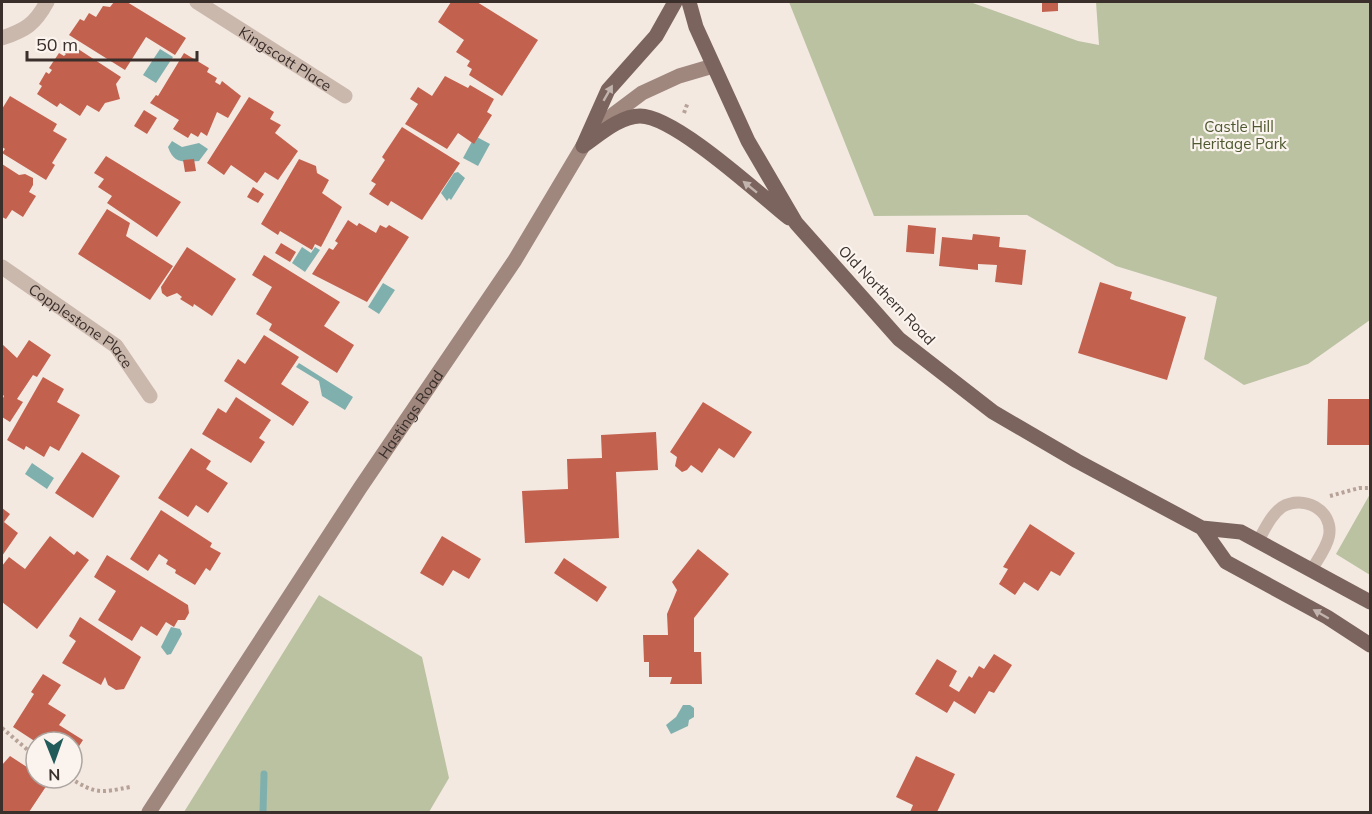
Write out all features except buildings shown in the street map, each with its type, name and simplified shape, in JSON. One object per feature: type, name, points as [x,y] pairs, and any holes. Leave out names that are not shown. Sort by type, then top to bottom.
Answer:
[{"type":"main road","points":[[583,146],[608,90],[656,36],[675,2]]},
{"type":"main road","name":"Old Northern Road","points":[[689,2],[696,27],[748,141],[796,223],[899,339],[936,370],[1002,417],[1077,461],[1202,528],[1241,532],[1371,602]]},
{"type":"main road","name":"Hastings Road","points":[[149,813],[392,440],[514,260],[583,146],[614,114],[642,93],[679,76],[713,66]]},
{"type":"main road","points":[[583,146],[614,124],[638,116],[655,118],[689,139],[796,223]]},
{"type":"main road","name":"Old Northern Road","points":[[1202,528],[1226,561],[1327,617],[1371,645]]},
{"type":"street","points":[[2,38],[20,32],[38,19],[47,2]]},
{"type":"street","name":"Kingscott Place","points":[[197,2],[345,96]]},
{"type":"street","name":"Copplestone Place","points":[[2,267],[116,346],[150,396]]},
{"type":"lane","points":[[1258,541],[1269,522],[1281,508],[1296,502],[1318,507],[1329,522],[1326,544],[1312,569]]},
{"type":"path","points":[[682,117],[688,102]]},
{"type":"path","points":[[1306,504],[1359,488],[1371,488]]},
{"type":"path","points":[[2,728],[24,747]]},
{"type":"path","points":[[84,787],[91,791],[130,787]]},
{"type":"green space","name":"Castle Hill Heritage Park","points":[[789,2],[970,2],[1078,41],[1099,45],[1096,2],[1370,2],[1370,320],[1308,364],[1244,385],[1204,359],[1217,297],[1116,266],[1027,215],[874,216]]},
{"type":"green space","points":[[1370,494],[1370,575],[1336,554]]},
{"type":"green space","points":[[319,595],[422,657],[449,778],[429,812],[184,812]]},
{"type":"water","points":[[160,49],[173,57],[156,83],[143,75]]},
{"type":"water","points":[[475,136],[490,144],[478,166],[463,158]]},
{"type":"water","points":[[172,141],[182,147],[199,143],[208,149],[199,161],[180,161],[170,153],[168,147]]},
{"type":"water","points":[[458,172],[465,178],[451,200],[449,198],[447,201],[441,193],[454,173]]},
{"type":"water","points":[[302,247],[311,253],[315,247],[320,250],[305,272],[292,263]]},
{"type":"water","points":[[383,283],[395,290],[379,314],[368,307]]},
{"type":"water","points":[[299,363],[353,397],[345,410],[322,396],[319,381],[296,367]]},
{"type":"water","points":[[32,463],[54,478],[47,489],[25,474]]},
{"type":"water","points":[[171,627],[180,629],[182,634],[171,654],[167,655],[161,647]]},
{"type":"water","points":[[683,705],[690,705],[694,708],[694,717],[689,720],[688,726],[671,734],[666,725],[676,717]]},
{"type":"waterway","points":[[263,812],[264,774]]}]
